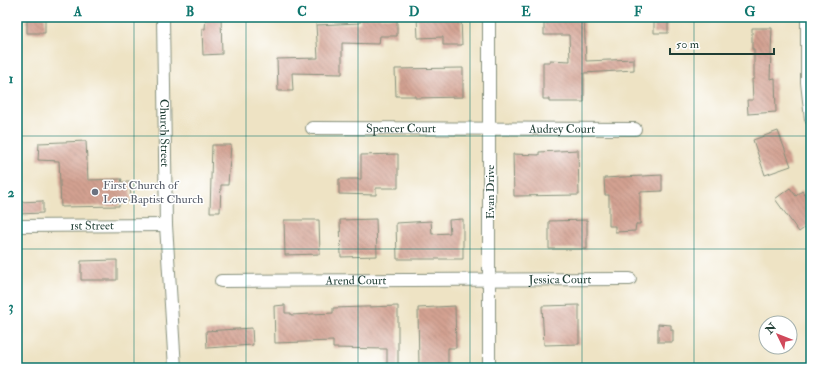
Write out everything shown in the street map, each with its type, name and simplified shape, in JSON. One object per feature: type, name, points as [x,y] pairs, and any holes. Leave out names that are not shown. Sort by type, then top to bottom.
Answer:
[{"type":"street","name":"Church Street","points":[[163,17],[166,225],[175,368]]},
{"type":"street","name":"Evan Drive","points":[[489,17],[489,368]]},
{"type":"street","points":[[807,17],[807,82],[811,120]]},
{"type":"street","name":"Spencer Court","points":[[312,128],[490,128]]},
{"type":"street","name":"Audrey Court","points":[[490,128],[635,129]]},
{"type":"street","name":"1st Street","points":[[17,226],[166,225]]},
{"type":"street","name":"Jessica Court","points":[[490,280],[630,278]]},
{"type":"street","name":"Arend Court","points":[[221,282],[490,280]]},
{"type":"building","points":[[27,17],[45,17],[45,33],[27,33]]},
{"type":"building","points":[[206,17],[221,17],[222,54],[203,55],[202,29],[205,29]]},
{"type":"building","points":[[360,17],[397,17],[397,36],[380,36],[379,44],[342,43],[342,74],[292,73],[293,91],[278,91],[277,59],[318,58],[316,25],[360,23]]},
{"type":"building","points":[[417,17],[461,17],[462,45],[443,45],[443,37],[418,38]]},
{"type":"building","points":[[544,17],[584,17],[586,61],[634,59],[634,70],[584,73],[584,102],[549,102],[549,99],[543,99],[543,62],[550,62],[550,60],[570,61],[569,35],[544,35]]},
{"type":"building","points":[[654,22],[668,22],[668,33],[654,33]]},
{"type":"building","points":[[752,28],[772,28],[770,79],[775,78],[776,112],[748,114],[747,100],[753,100],[752,79],[754,79]]},
{"type":"building","points":[[463,68],[463,97],[415,98],[415,96],[396,96],[395,69]]},
{"type":"building","points":[[778,131],[791,166],[765,175],[753,140]]},
{"type":"building","name":"First Church of Love Baptist Church","points":[[86,141],[88,180],[122,179],[121,182],[130,182],[131,201],[119,202],[119,206],[61,207],[59,161],[38,160],[39,143]]},
{"type":"building","points":[[212,145],[231,145],[228,185],[221,185],[220,212],[210,212]]},
{"type":"building","points":[[578,150],[579,195],[514,196],[513,154],[539,155],[539,152]]},
{"type":"building","points":[[398,154],[398,188],[376,188],[376,195],[339,194],[339,179],[361,179],[361,155]]},
{"type":"building","points":[[662,175],[662,191],[640,192],[640,224],[636,224],[635,231],[615,232],[615,226],[609,226],[609,195],[605,195],[604,178]]},
{"type":"building","points":[[790,188],[796,196],[802,191],[811,203],[811,223],[799,232],[775,199]]},
{"type":"building","points":[[43,201],[43,213],[18,214],[18,202]]},
{"type":"building","points":[[376,219],[377,256],[341,257],[340,220]]},
{"type":"building","points":[[463,219],[463,259],[397,259],[396,223],[431,221],[432,234],[450,233],[449,220]]},
{"type":"building","points":[[284,220],[319,220],[320,254],[285,255]]},
{"type":"building","points":[[587,220],[587,249],[549,249],[549,221]]},
{"type":"building","points":[[117,260],[117,280],[81,280],[81,261]]},
{"type":"building","points":[[285,305],[285,313],[291,313],[291,315],[333,313],[333,308],[398,306],[398,368],[387,368],[387,349],[333,348],[333,341],[275,343],[274,306]]},
{"type":"building","points":[[579,305],[579,344],[544,345],[542,306]]},
{"type":"building","points":[[455,306],[456,348],[448,348],[448,368],[419,368],[418,308]]},
{"type":"building","points":[[658,324],[671,325],[671,330],[673,330],[673,342],[658,342]]},
{"type":"building","points":[[252,328],[253,345],[207,348],[206,331]]},
{"type":"place","name":"First Church of Love Baptist Church","points":[[95,192]]}]
